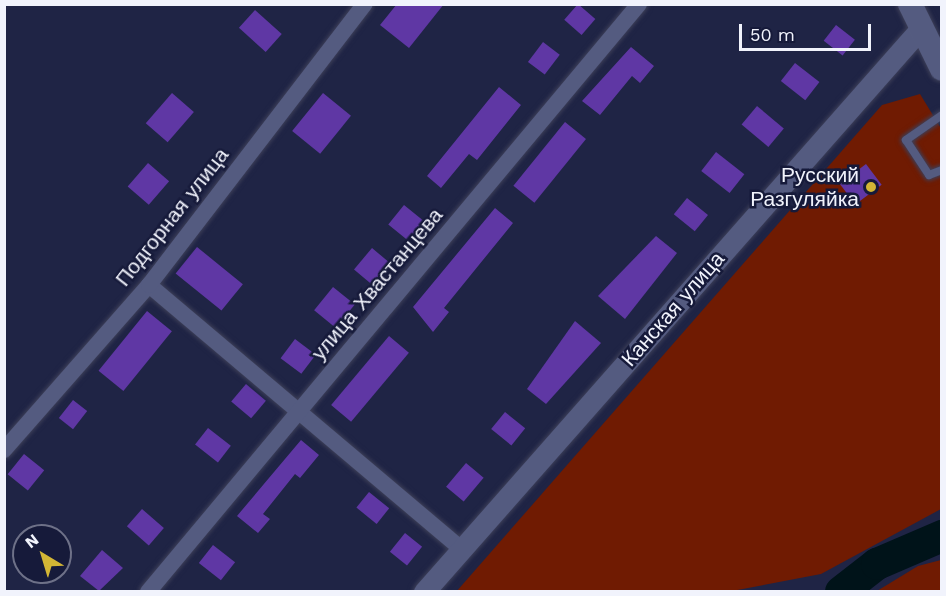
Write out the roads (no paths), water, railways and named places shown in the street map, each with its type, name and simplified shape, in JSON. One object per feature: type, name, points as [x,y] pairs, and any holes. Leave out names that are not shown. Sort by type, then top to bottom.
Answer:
[{"type":"main road","points":[[910,4],[942,69]]},
{"type":"street","name":"Подгорная улица","points":[[4,450],[149,285],[365,4]]},
{"type":"street","name":"улица Хвастанцева","points":[[148,591],[639,4]]},
{"type":"street","name":"Канская улица","points":[[424,591],[921,28]]},
{"type":"street","points":[[149,285],[461,549]]},
{"type":"lane","points":[[942,115],[906,140],[929,175],[942,170]]},
{"type":"waterway","points":[[841,592],[877,564],[942,536]]},
{"type":"place","name":"Русский Разгуляйка","points":[[871,187]]}]
